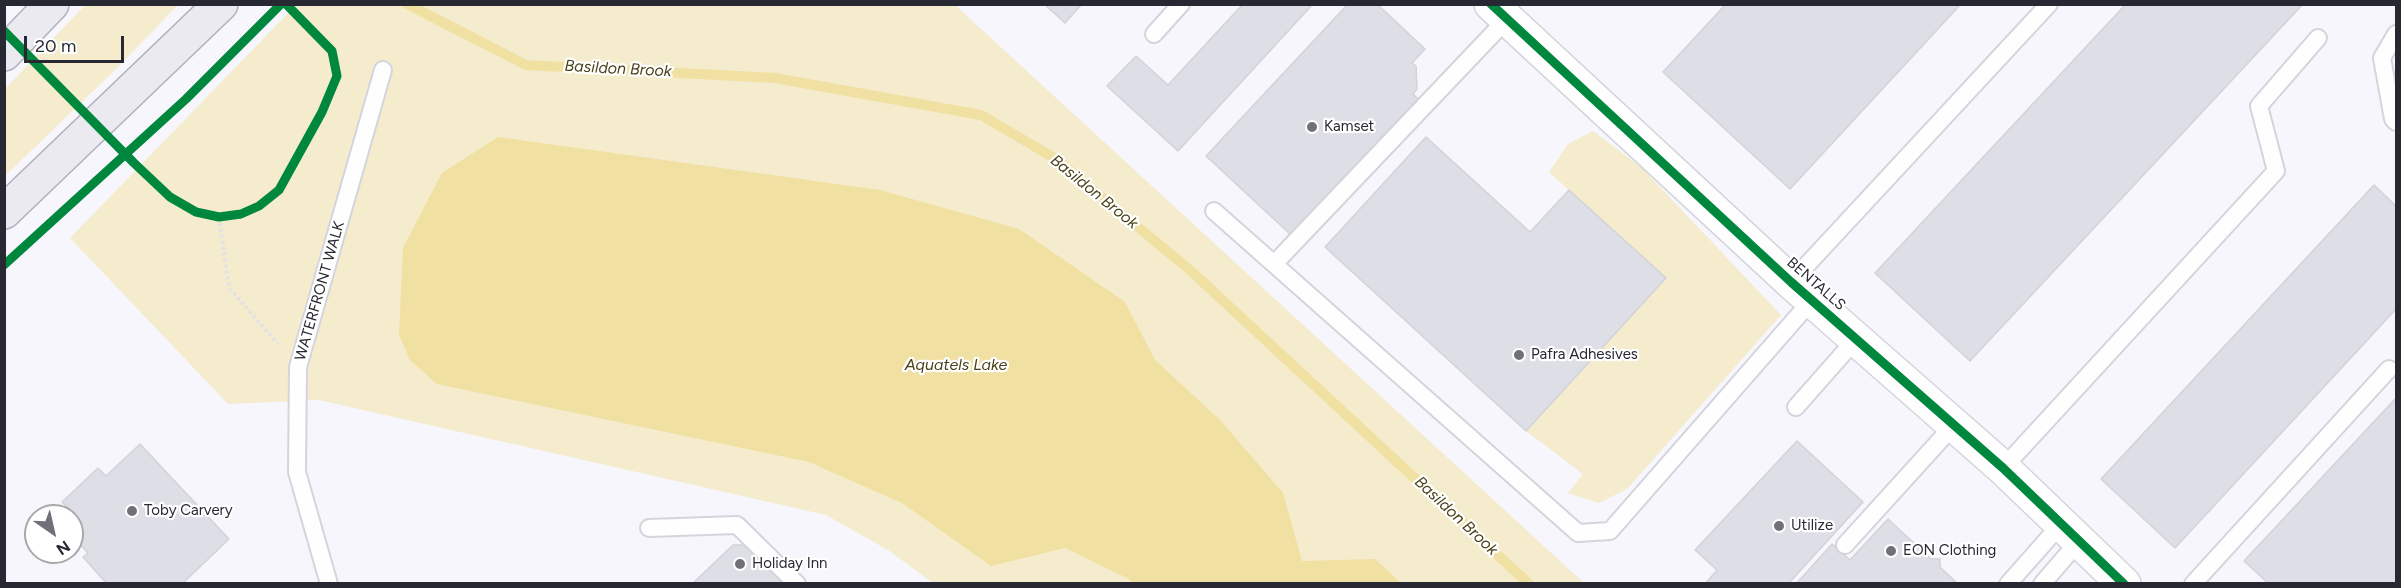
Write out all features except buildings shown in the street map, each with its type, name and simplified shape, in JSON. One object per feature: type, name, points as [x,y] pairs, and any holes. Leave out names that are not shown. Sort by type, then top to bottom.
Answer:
[{"type":"main road","points":[[4,54],[52,4]]},
{"type":"main road","points":[[4,212],[221,4]]},
{"type":"street","name":"BENTALLS","points":[[1499,12],[1801,291],[2003,468],[2124,584]]},
{"type":"lane","points":[[1154,34],[1181,4]]},
{"type":"lane","points":[[1214,211],[1578,533],[1610,531],[1801,291],[2049,4]]},
{"type":"lane","points":[[1274,264],[1499,12]]},
{"type":"lane","points":[[2397,34],[2382,58],[2393,118],[2397,122]]},
{"type":"lane","points":[[2003,468],[2276,171],[2259,106],[2318,39]]},
{"type":"lane","name":"WATERFRONT WALK","points":[[329,584],[297,472],[298,367],[383,70]]},
{"type":"lane","points":[[1796,407],[1856,339]]},
{"type":"lane","points":[[2193,584],[2389,369]]},
{"type":"lane","points":[[1845,545],[1953,426]]},
{"type":"lane","points":[[649,528],[737,525],[796,584]]},
{"type":"lane","points":[[2008,584],[2070,532]]},
{"type":"lane","points":[[2042,584],[2070,532]]},
{"type":"path","points":[[230,215],[215,216],[231,290],[298,367]]},
{"type":"shaded area","points":[[85,5],[178,5],[116,69],[5,176],[5,89]]},
{"type":"shaded area","points":[[296,5],[955,5],[1584,583],[933,583],[888,550],[826,515],[319,400],[228,404],[70,238]]},
{"type":"shaded area","points":[[1593,131],[1641,167],[1781,315],[1627,489],[1599,503],[1568,493],[1583,474],[1526,431],[1666,279],[1549,172],[1568,144]]},
{"type":"water","name":"Aquatels Lake","points":[[498,137],[880,190],[1019,229],[1125,302],[1155,360],[1220,420],[1283,493],[1302,561],[1375,559],[1401,583],[1132,583],[1129,579],[1065,548],[991,566],[902,503],[809,462],[437,384],[410,360],[399,335],[403,248],[442,173]]},
{"type":"waterway","name":"Basildon Brook","points":[[407,4],[526,65],[775,78],[981,115],[1056,159],[1191,271],[1529,584]]},
{"type":"cycle path","points":[[4,265],[186,99],[281,4]]},
{"type":"cycle path","points":[[4,31],[170,197],[196,212],[219,217],[241,214],[259,206],[279,190],[322,112],[337,76],[332,51],[286,4]]},
{"type":"cycle path","points":[[1491,4],[1791,282],[2003,468],[2124,584]]},
{"type":"place","name":"Kamset","points":[[1312,127]]},
{"type":"place","name":"Pafra Adhesives","points":[[1519,355]]},
{"type":"place","name":"Toby Carvery","points":[[132,511]]},
{"type":"place","name":"Utilize","points":[[1779,526]]},
{"type":"place","name":"EON Clothing","points":[[1891,551]]},
{"type":"place","name":"Holiday Inn","points":[[740,564]]}]
